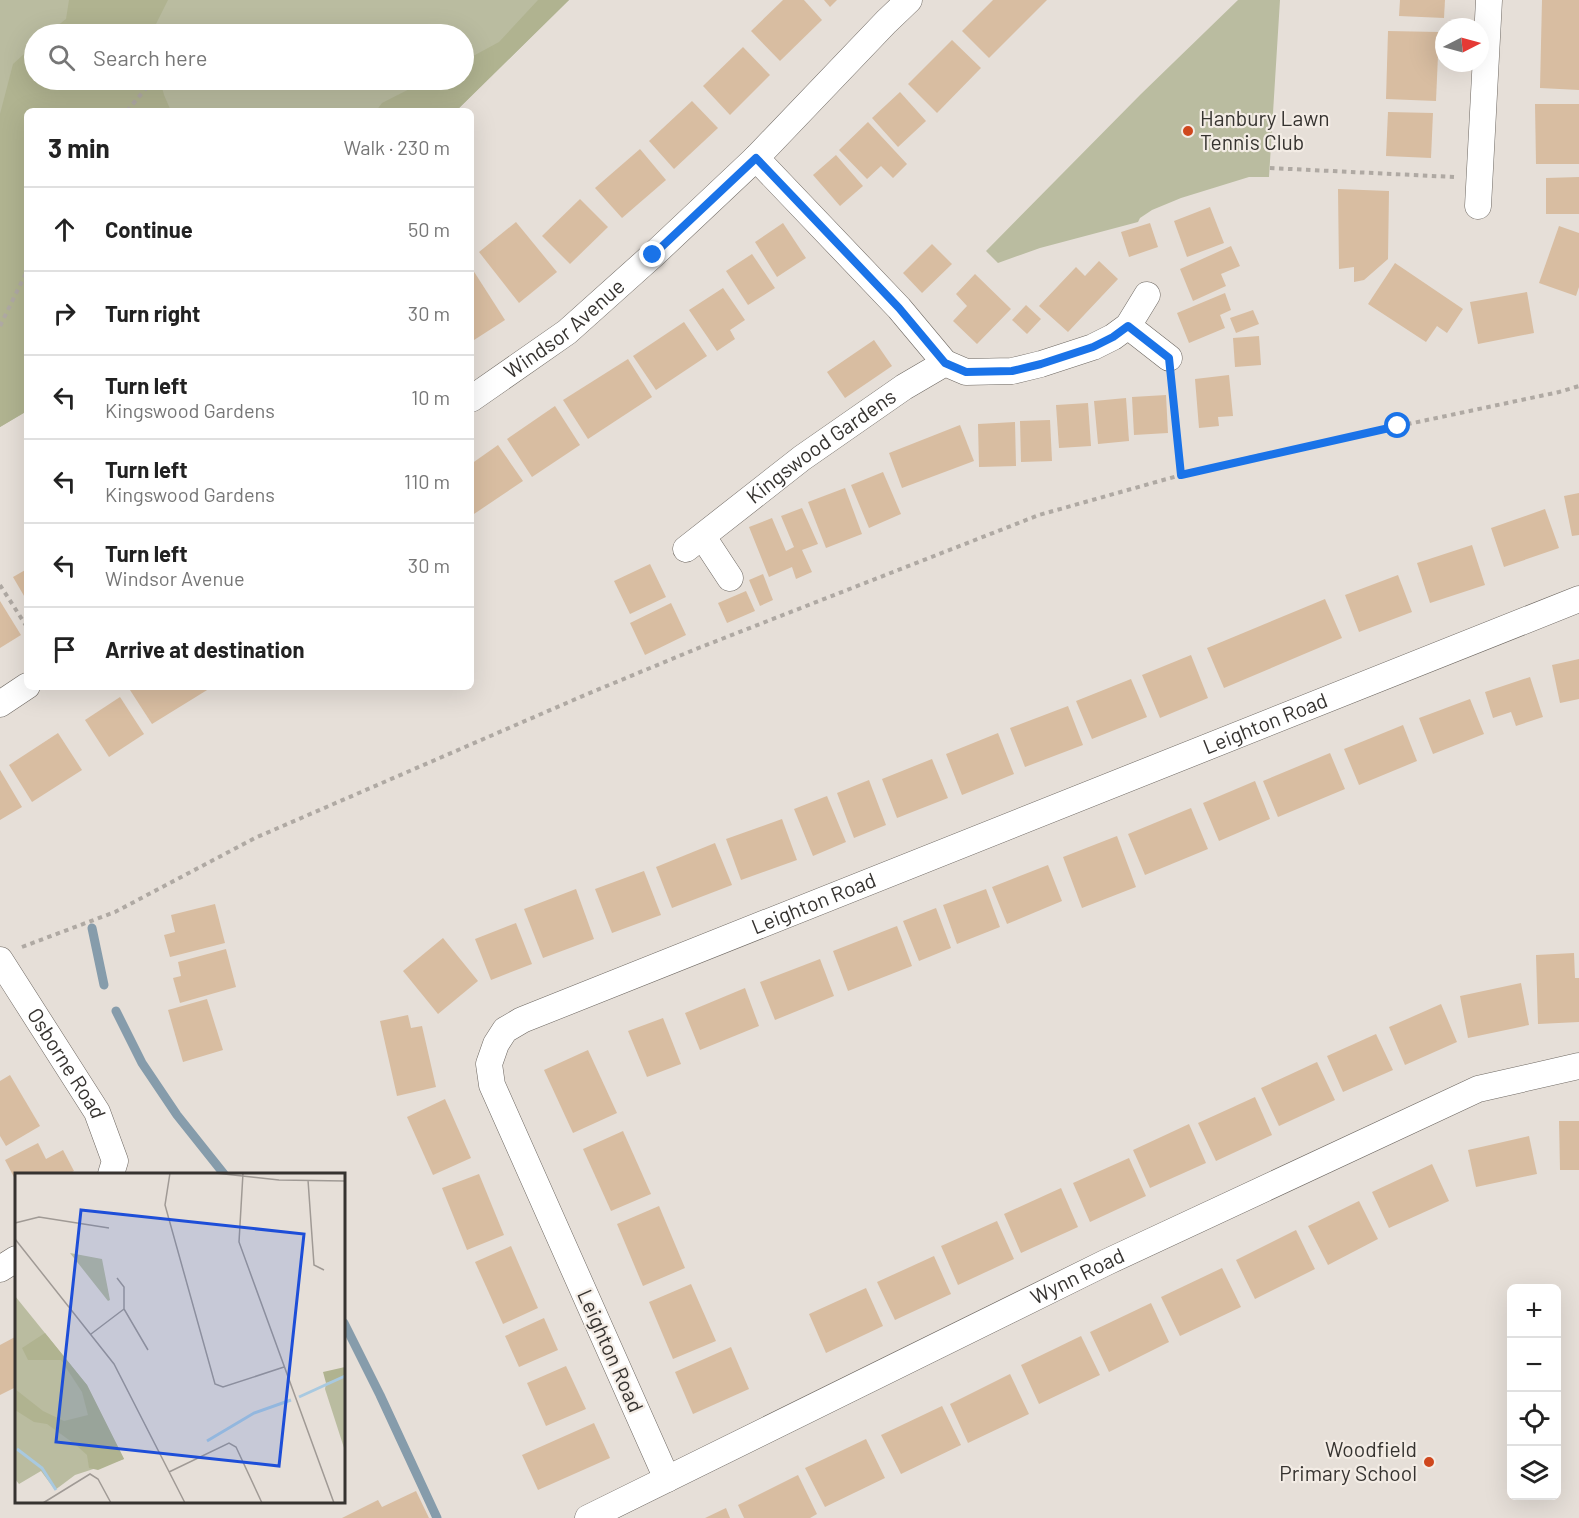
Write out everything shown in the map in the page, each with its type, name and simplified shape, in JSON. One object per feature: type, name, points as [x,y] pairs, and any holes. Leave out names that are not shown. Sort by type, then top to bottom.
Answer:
[{"type":"street","name":"Windsor Avenue","points":[[474,397],[567,332],[653,255],[756,158],[909,0]]},
{"type":"street","points":[[1478,206],[1489,0]]},
{"type":"street","points":[[756,158],[899,308],[945,363],[966,372],[1012,371],[1093,347],[1128,326],[1147,294]]},
{"type":"street","points":[[1128,326],[1169,358]]},
{"type":"street","name":"Kingswood Gardens","points":[[730,578],[695,543],[802,458],[904,387],[945,363]]},
{"type":"street","name":"Leighton Road","points":[[667,1479],[492,1084],[489,1064],[496,1044],[505,1030],[522,1020],[1579,599]]},
{"type":"street","points":[[0,704],[24,688]]},
{"type":"street","name":"Osborne Road","points":[[10,954],[97,1112],[115,1161],[111,1173]]},
{"type":"street","name":"Wynn Road","points":[[588,1518],[1107,1262],[1478,1089],[1579,1066]]},
{"type":"street","points":[[0,1269],[15,1260]]},
{"type":"path","points":[[130,108],[145,90]]},
{"type":"path","points":[[1270,168],[1479,178]]},
{"type":"path","points":[[0,326],[24,278]]},
{"type":"path","points":[[1169,358],[1181,475]]},
{"type":"path","points":[[10,954],[115,912],[255,838],[696,648],[1039,515],[1181,475],[1294,448],[1579,386]]},
{"type":"path","points":[[0,585],[24,622]]},
{"type":"green space","points":[[0,0],[569,0],[459,108],[24,108],[24,413],[0,427]]},
{"type":"green space","points":[[69,0],[168,0],[156,24],[60,24],[66,19]]},
{"type":"green space","points":[[538,0],[569,0],[459,108],[378,108],[382,103],[407,90],[474,90],[474,56],[499,42]]},
{"type":"green space","name":"Hanbury Lawn Tennis Club","points":[[1238,0],[1280,0],[1269,177],[1249,177],[1181,198],[1152,210],[1138,222],[1040,248],[998,263],[986,251],[1141,94]]},
{"type":"green space","points":[[24,54],[24,90],[163,90],[170,108],[24,108],[24,413],[0,427],[0,114],[13,64]]},
{"type":"building","points":[[783,0],[804,0],[822,20],[780,61],[751,31]]},
{"type":"building","points":[[824,0],[837,0],[830,7]]},
{"type":"building","points":[[993,0],[1047,0],[989,58],[962,31]]},
{"type":"building","points":[[1400,0],[1445,0],[1444,18],[1399,16]]},
{"type":"building","points":[[1542,0],[1579,0],[1579,90],[1540,88]]},
{"type":"building","points":[[1388,31],[1435,32],[1436,101],[1386,99]]},
{"type":"building","points":[[952,40],[981,68],[937,113],[908,84]]},
{"type":"building","points":[[743,47],[770,75],[730,115],[703,86]]},
{"type":"building","points":[[900,92],[926,121],[898,147],[872,118]]},
{"type":"building","points":[[692,101],[718,128],[674,169],[649,141]]},
{"type":"building","points":[[1535,104],[1579,104],[1579,164],[1536,164]]},
{"type":"building","points":[[1388,112],[1433,113],[1431,158],[1386,156]]},
{"type":"building","points":[[868,122],[907,164],[893,178],[881,166],[867,179],[839,150]]},
{"type":"building","points":[[640,149],[666,180],[622,218],[595,188]]},
{"type":"building","points":[[836,155],[863,186],[840,206],[813,175]]},
{"type":"building","points":[[1579,177],[1579,214],[1546,214],[1546,178]]},
{"type":"building","points":[[1338,189],[1389,191],[1388,259],[1364,280],[1354,282],[1354,267],[1339,269]]},
{"type":"building","points":[[580,199],[608,227],[570,264],[542,236]]},
{"type":"building","points":[[1210,207],[1224,243],[1187,257],[1174,221]]},
{"type":"building","points":[[516,222],[557,272],[519,303],[479,252]]},
{"type":"building","points":[[783,223],[806,258],[777,277],[755,242]]},
{"type":"building","points":[[1150,223],[1158,247],[1129,257],[1121,232]]},
{"type":"building","points":[[1559,226],[1579,233],[1579,287],[1576,296],[1539,283]]},
{"type":"building","points":[[932,244],[952,264],[922,293],[903,273]]},
{"type":"building","points":[[1231,246],[1240,266],[1221,274],[1226,286],[1193,301],[1180,269]]},
{"type":"building","points":[[752,254],[775,288],[748,305],[726,271]]},
{"type":"building","points":[[1099,261],[1118,279],[1068,332],[1039,306],[1076,267],[1085,276]]},
{"type":"building","points":[[1395,263],[1463,309],[1447,333],[1437,326],[1426,342],[1368,304]]},
{"type":"building","points":[[474,272],[505,320],[474,340]]},
{"type":"building","points":[[975,274],[1011,309],[977,344],[953,321],[967,306],[956,294]]},
{"type":"building","points":[[723,288],[745,320],[730,330],[735,339],[717,351],[689,310]]},
{"type":"building","points":[[1527,292],[1534,333],[1478,344],[1470,302]]},
{"type":"building","points":[[1225,293],[1231,310],[1220,315],[1225,328],[1189,343],[1177,313]]},
{"type":"building","points":[[1026,305],[1041,319],[1027,334],[1012,320]]},
{"type":"building","points":[[1253,310],[1259,324],[1236,333],[1230,318]]},
{"type":"building","points":[[684,322],[707,356],[656,390],[633,356]]},
{"type":"building","points":[[1259,336],[1261,365],[1235,367],[1233,338]]},
{"type":"building","points":[[874,340],[892,366],[845,398],[827,372]]},
{"type":"building","points":[[628,359],[652,397],[588,439],[563,400]]},
{"type":"building","points":[[1229,375],[1233,416],[1218,417],[1219,426],[1199,428],[1195,379]]},
{"type":"building","points":[[1166,395],[1168,433],[1134,435],[1132,397]]},
{"type":"building","points":[[1126,398],[1129,441],[1098,444],[1094,401]]},
{"type":"building","points":[[1088,403],[1091,446],[1059,448],[1056,405]]},
{"type":"building","points":[[555,406],[580,445],[532,477],[507,439]]},
{"type":"building","points":[[1050,420],[1052,461],[1021,462],[1020,421]]},
{"type":"building","points":[[1015,422],[1016,466],[979,467],[978,424]]},
{"type":"building","points":[[960,425],[974,461],[902,488],[889,453]]},
{"type":"building","points":[[498,445],[523,481],[474,514],[474,462]]},
{"type":"building","points":[[883,472],[901,514],[869,528],[851,485]]},
{"type":"building","points":[[845,488],[862,534],[826,548],[808,502]]},
{"type":"building","points":[[1579,493],[1579,535],[1572,536],[1564,496]]},
{"type":"building","points":[[802,508],[818,544],[802,550],[812,572],[796,579],[792,567],[769,577],[749,527],[772,518],[786,551],[794,547],[781,516]]},
{"type":"building","points":[[1545,509],[1559,548],[1504,567],[1491,528]]},
{"type":"building","points":[[1472,545],[1485,585],[1430,603],[1417,563]]},
{"type":"building","points":[[650,564],[666,597],[630,614],[614,581]]},
{"type":"building","points":[[24,571],[24,596],[13,577]]},
{"type":"building","points":[[763,574],[773,600],[760,606],[749,580]]},
{"type":"building","points":[[1398,575],[1412,612],[1359,632],[1345,595]]},
{"type":"building","points":[[746,591],[755,611],[727,623],[718,603]]},
{"type":"building","points":[[1325,599],[1342,638],[1224,688],[1207,648]]},
{"type":"building","points":[[0,601],[21,635],[0,648]]},
{"type":"building","points":[[671,603],[686,635],[645,655],[630,623]]},
{"type":"building","points":[[1191,655],[1208,698],[1160,718],[1142,675]]},
{"type":"building","points":[[1579,659],[1579,699],[1560,703],[1552,665]]},
{"type":"building","points":[[1530,677],[1543,717],[1516,726],[1511,712],[1493,718],[1485,692]]},
{"type":"building","points":[[1131,679],[1147,717],[1092,739],[1076,701]]},
{"type":"building","points":[[130,690],[207,690],[152,724]]},
{"type":"building","points":[[120,697],[144,734],[109,757],[85,720]]},
{"type":"building","points":[[1470,699],[1484,734],[1433,754],[1419,718]]},
{"type":"building","points":[[1068,706],[1083,745],[1025,767],[1010,728]]},
{"type":"building","points":[[1403,725],[1417,761],[1359,785],[1344,749]]},
{"type":"building","points":[[58,733],[82,770],[32,802],[9,765]]},
{"type":"building","points":[[998,733],[1014,774],[962,795],[946,754]]},
{"type":"building","points":[[1330,753],[1345,789],[1278,817],[1263,781]]},
{"type":"building","points":[[932,759],[948,798],[897,818],[882,779]]},
{"type":"building","points":[[0,770],[22,807],[0,820]]},
{"type":"building","points":[[869,780],[886,825],[854,838],[837,793]]},
{"type":"building","points":[[1255,781],[1270,819],[1219,841],[1203,803]]},
{"type":"building","points":[[827,796],[846,842],[813,856],[794,809]]},
{"type":"building","points":[[1191,808],[1208,849],[1145,875],[1128,834]]},
{"type":"building","points":[[782,819],[797,860],[741,880],[726,839]]},
{"type":"building","points":[[1117,836],[1136,887],[1082,908],[1063,857]]},
{"type":"building","points":[[715,843],[732,885],[672,908],[656,867]]},
{"type":"building","points":[[1048,865],[1062,901],[1007,924],[992,887]]},
{"type":"building","points":[[644,871],[661,915],[612,933],[595,889]]},
{"type":"building","points":[[576,889],[594,939],[543,958],[524,909]]},
{"type":"building","points":[[986,889],[1000,927],[957,944],[943,905]]},
{"type":"building","points":[[215,904],[225,943],[170,957],[164,935],[175,932],[171,915]]},
{"type":"building","points":[[936,908],[951,948],[919,961],[903,921]]},
{"type":"building","points":[[516,923],[532,964],[491,980],[475,939]]},
{"type":"building","points":[[897,926],[912,966],[848,991],[833,951]]},
{"type":"building","points":[[443,938],[478,981],[438,1014],[403,971]]},
{"type":"building","points":[[226,949],[236,987],[180,1003],[173,978],[181,976],[178,962]]},
{"type":"building","points":[[1574,953],[1575,978],[1579,978],[1579,1022],[1538,1024],[1536,955]]},
{"type":"building","points":[[820,959],[834,996],[775,1020],[760,982]]},
{"type":"building","points":[[1521,983],[1529,1025],[1468,1038],[1460,996]]},
{"type":"building","points":[[745,988],[759,1026],[700,1050],[685,1013]]},
{"type":"building","points":[[207,999],[223,1050],[183,1062],[168,1010]]},
{"type":"building","points":[[1441,1004],[1457,1042],[1405,1065],[1389,1027]]},
{"type":"building","points":[[408,1015],[411,1028],[422,1026],[436,1087],[397,1096],[380,1021]]},
{"type":"building","points":[[663,1018],[681,1064],[647,1077],[628,1031]]},
{"type":"building","points":[[1376,1034],[1393,1070],[1343,1092],[1327,1056]]},
{"type":"building","points":[[588,1050],[617,1113],[573,1133],[544,1070]]},
{"type":"building","points":[[1317,1062],[1335,1100],[1279,1126],[1261,1088]]},
{"type":"building","points":[[10,1075],[40,1126],[6,1146],[0,1136],[0,1081]]},
{"type":"building","points":[[1255,1097],[1272,1135],[1216,1161],[1198,1123]]},
{"type":"building","points":[[445,1099],[471,1158],[433,1175],[407,1117]]},
{"type":"building","points":[[1559,1121],[1579,1121],[1579,1170],[1560,1170]]},
{"type":"building","points":[[1189,1124],[1206,1163],[1150,1188],[1133,1150]]},
{"type":"building","points":[[623,1131],[651,1194],[611,1211],[583,1149]]},
{"type":"building","points":[[1529,1136],[1537,1174],[1476,1187],[1468,1150]]},
{"type":"building","points":[[38,1143],[46,1159],[63,1150],[74,1171],[70,1173],[15,1173],[15,1179],[5,1160]]},
{"type":"building","points":[[1129,1158],[1146,1196],[1090,1222],[1073,1183]]},
{"type":"building","points":[[1432,1164],[1449,1201],[1389,1228],[1372,1192]]},
{"type":"building","points":[[479,1174],[504,1235],[467,1250],[442,1188]]},
{"type":"building","points":[[1061,1188],[1078,1227],[1021,1253],[1004,1214]]},
{"type":"building","points":[[1359,1201],[1378,1239],[1328,1265],[1308,1226]]},
{"type":"building","points":[[659,1206],[685,1268],[643,1286],[617,1224]]},
{"type":"building","points":[[997,1221],[1014,1259],[958,1285],[941,1246]]},
{"type":"building","points":[[1296,1230],[1315,1269],[1255,1299],[1236,1260]]},
{"type":"building","points":[[511,1246],[538,1308],[503,1324],[475,1262]]},
{"type":"building","points":[[934,1256],[951,1294],[895,1320],[877,1282]]},
{"type":"building","points":[[1222,1268],[1241,1307],[1180,1336],[1161,1297]]},
{"type":"building","points":[[691,1284],[716,1341],[673,1359],[649,1302]]},
{"type":"building","points":[[866,1288],[883,1326],[826,1353],[809,1314]]},
{"type":"building","points":[[1151,1303],[1169,1342],[1109,1372],[1090,1332]]},
{"type":"building","points":[[544,1318],[558,1350],[519,1367],[505,1336]]},
{"type":"building","points":[[1081,1336],[1100,1375],[1039,1404],[1021,1365]]},
{"type":"building","points":[[15,1337],[15,1388],[0,1395],[0,1345]]},
{"type":"building","points":[[731,1347],[749,1389],[693,1414],[675,1372]]},
{"type":"building","points":[[566,1366],[586,1409],[546,1426],[527,1383]]},
{"type":"building","points":[[1010,1374],[1029,1414],[968,1443],[950,1404]]},
{"type":"building","points":[[942,1406],[961,1445],[901,1474],[881,1435]]},
{"type":"building","points":[[594,1423],[610,1458],[538,1490],[522,1455]]},
{"type":"building","points":[[866,1439],[885,1478],[825,1507],[805,1468]]},
{"type":"building","points":[[798,1475],[817,1514],[810,1518],[744,1518],[738,1505]]},
{"type":"building","points":[[416,1491],[429,1518],[342,1518],[378,1500],[382,1507]]},
{"type":"building","points":[[726,1508],[730,1518],[705,1518]]},
{"type":"waterway","points":[[92,928],[104,985]]},
{"type":"waterway","points":[[116,1011],[142,1063],[177,1115],[223,1173]]},
{"type":"waterway","points":[[345,1325],[437,1518]]},
{"type":"place","name":"Hanbury Lawn Tennis Club","points":[[1188,131]]},
{"type":"place","name":"Woodfield Primary School","points":[[1429,1462]]},
{"type":"route","points":[[653,255],[756,158],[899,308],[945,363],[966,372],[1012,371],[1093,347],[1128,326],[1169,358],[1181,475],[1398,426]]}]
